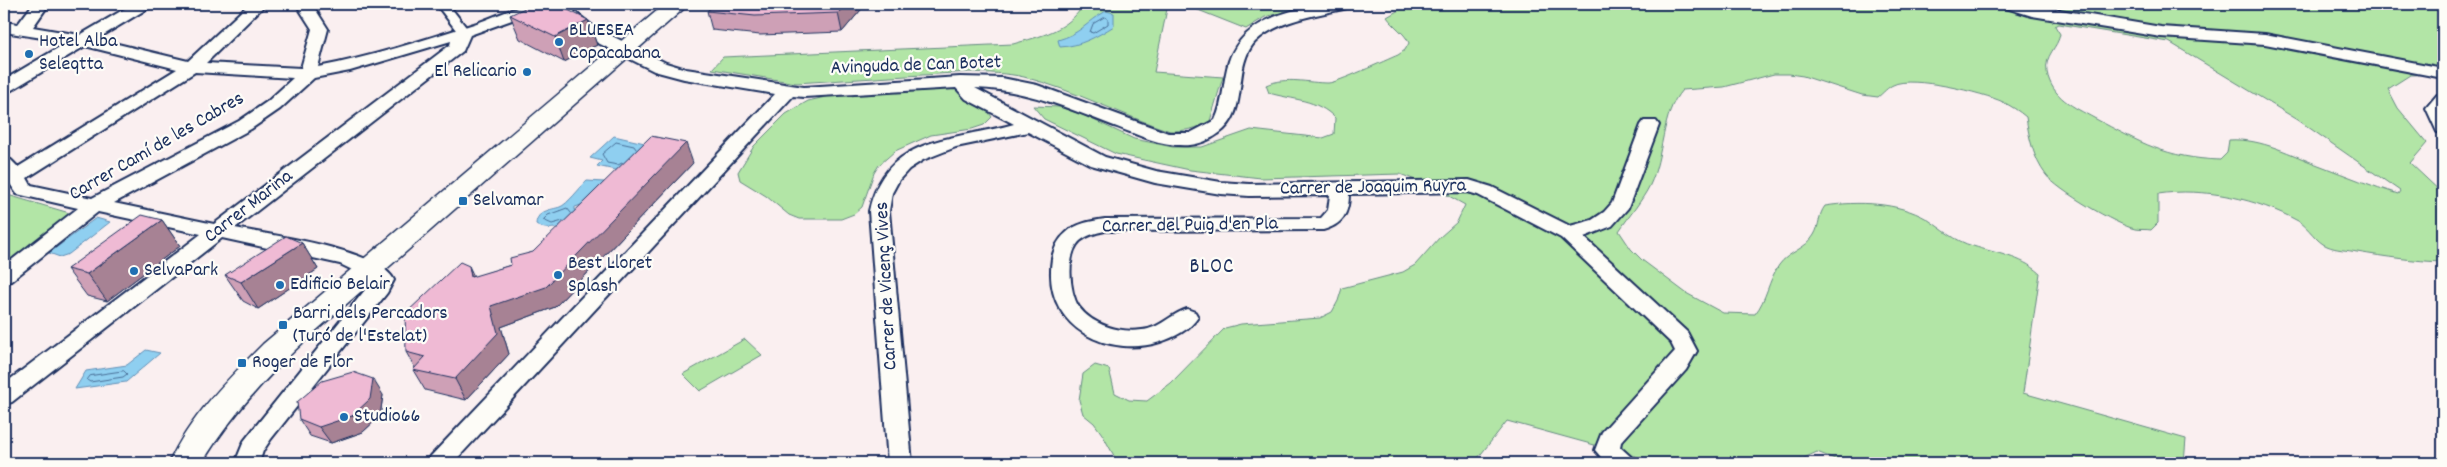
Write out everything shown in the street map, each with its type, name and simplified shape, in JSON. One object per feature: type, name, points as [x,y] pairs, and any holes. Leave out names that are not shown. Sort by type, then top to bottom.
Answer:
[{"type":"main road","points":[[622,50],[632,35],[668,4]]},
{"type":"main road","points":[[190,454],[217,413],[259,366],[369,268],[678,4]]},
{"type":"street","points":[[21,31],[40,4]]},
{"type":"street","points":[[4,87],[80,40],[144,4]]},
{"type":"street","points":[[247,463],[252,448],[262,433],[380,288],[384,280],[382,276],[369,268],[345,258],[24,190],[10,170],[192,67],[258,4]]},
{"type":"street","points":[[304,4],[320,28],[308,74]]},
{"type":"street","points":[[442,4],[463,31]]},
{"type":"street","points":[[4,27],[80,40],[192,67],[308,74],[344,67],[463,31],[480,28],[542,4]]},
{"type":"street","name":"Avinguda de Can Botet","points":[[555,4],[588,31],[622,50],[676,72],[804,92],[968,82],[1011,84],[1059,99],[1153,136],[1166,139],[1191,138],[1204,135],[1222,123],[1226,115],[1240,54],[1253,34],[1276,23],[1345,4]]},
{"type":"street","points":[[2009,4],[2032,11],[2161,32],[2264,39],[2443,73]]},
{"type":"street","name":"Carrer Marina","points":[[4,396],[457,47],[463,31]]},
{"type":"street","name":"Carrer Camí de les Cabres","points":[[4,276],[93,206],[245,125],[274,105],[308,74]]},
{"type":"street","name":"Carrer de Joaquim Ruyra","points":[[968,82],[967,91],[1098,161],[1155,177],[1234,189],[1469,186],[1485,191],[1568,233],[1679,338],[1686,351],[1678,364],[1610,438],[1607,450],[1622,463]]},
{"type":"street","points":[[990,102],[994,93],[1011,84]]},
{"type":"street","points":[[438,463],[788,91]]},
{"type":"street","points":[[2443,99],[2435,108],[2443,128]]},
{"type":"street","name":"Carrer de Vicenç Vives","points":[[975,137],[1009,114]]},
{"type":"street","name":"Carrer de Vicenç Vives","points":[[900,463],[879,211],[882,193],[892,174],[910,159],[933,148],[975,137],[1017,130],[1029,124]]},
{"type":"street","points":[[1568,233],[1585,231],[1597,226],[1615,214],[1622,204],[1650,125]]},
{"type":"street","name":"Carrer del Puig d'en Pla","points":[[1187,317],[1153,337],[1137,338],[1109,335],[1091,327],[1073,314],[1064,294],[1059,266],[1066,244],[1084,230],[1105,225],[1322,224],[1334,220],[1337,215],[1340,187]]},
{"type":"street","points":[[170,463],[190,454]]},
{"type":"green space","points":[[1084,4],[1168,4],[1154,72],[1223,77],[1210,121],[1191,129],[1170,131],[1043,82],[1004,74],[970,72],[796,83],[712,69],[723,57],[1013,44],[1044,35],[1062,26],[1078,13]]},
{"type":"green space","points":[[1183,4],[1313,4],[1265,17],[1246,29]]},
{"type":"green space","points":[[1409,4],[2443,4],[2443,74],[2410,75],[2388,89],[2398,108],[2427,143],[2410,163],[2443,194],[2443,262],[2421,261],[2330,247],[2319,241],[2298,221],[2282,213],[2248,201],[2194,192],[2158,194],[2158,223],[2151,230],[2135,229],[2115,221],[2088,206],[2052,181],[2046,175],[2035,154],[2030,140],[2026,117],[1994,98],[1948,86],[1915,82],[1902,82],[1893,85],[1878,97],[1862,95],[1803,76],[1774,74],[1724,87],[1682,90],[1675,100],[1666,123],[1655,174],[1639,203],[1619,231],[1631,249],[1642,260],[1686,293],[1723,313],[1755,314],[1779,265],[1811,240],[1825,206],[1877,204],[1916,213],[1960,241],[2017,259],[2040,273],[2023,393],[2186,439],[2184,463],[1845,463],[1817,452],[1793,463],[1654,463],[1649,460],[1507,421],[1474,463],[1118,463],[1102,434],[1094,423],[1083,414],[1079,400],[1083,374],[1095,365],[1109,369],[1115,393],[1129,400],[1147,401],[1171,383],[1225,328],[1241,324],[1320,318],[1332,312],[1342,288],[1403,272],[1415,265],[1440,237],[1457,222],[1465,205],[1431,186],[1400,174],[1261,178],[1190,170],[1116,154],[1044,119],[1033,106],[1060,107],[1083,115],[1134,139],[1173,147],[1202,147],[1251,130],[1323,138],[1334,134],[1335,118],[1313,104],[1269,93],[1266,85],[1289,80],[1320,83],[1333,82],[1398,55],[1405,50],[1409,43],[1387,17]],"holes":[[[2059,24],[2169,42],[2298,120],[2400,191],[2398,194],[2388,191],[2265,144],[2229,140],[2227,153],[2220,160],[2184,156],[2154,148],[2086,114],[2065,101],[2054,89],[2047,72],[2047,61],[2059,39],[2060,34],[2055,26]]]},
{"type":"green space","points":[[957,89],[987,110],[992,117],[984,125],[972,129],[931,135],[895,151],[879,165],[874,173],[862,207],[854,214],[841,219],[799,219],[789,215],[766,196],[740,180],[738,172],[754,146],[786,114],[808,101],[834,95]]},
{"type":"green space","points":[[4,194],[73,214],[4,269]]},
{"type":"green space","points":[[745,339],[762,355],[700,391],[683,374]]},
{"type":"water","points":[[1106,11],[1114,13],[1114,26],[1082,43],[1060,47],[1058,40],[1078,31]]},
{"type":"water","points":[[614,136],[649,144],[620,171],[597,166],[602,161],[590,158]]},
{"type":"water","points":[[587,181],[604,182],[600,199],[575,207],[570,225],[544,228],[536,224],[537,219],[542,213],[563,206]]},
{"type":"water","points":[[96,218],[110,222],[69,254],[60,257],[49,253]]},
{"type":"water","points":[[146,350],[160,353],[126,382],[75,389],[86,371],[127,365]]},
{"type":"building","points":[[533,4],[556,4],[588,20],[555,37],[510,15]]},
{"type":"building","points":[[715,4],[846,4],[838,13],[755,16],[707,11]]},
{"type":"building","points":[[651,136],[686,143],[546,287],[491,306],[498,333],[455,379],[413,370],[425,357],[406,352],[405,314],[460,262],[469,266],[471,277],[511,265],[510,258],[533,252]]},
{"type":"building","points":[[142,215],[162,220],[87,274],[67,269]]},
{"type":"building","points":[[286,236],[302,243],[241,282],[225,275]]},
{"type":"building","points":[[353,372],[373,379],[370,399],[352,416],[319,427],[299,419],[297,402],[322,381]]},
{"type":"place","name":"BLUESEA Copacabana","points":[[559,42]]},
{"type":"place","name":"Hotel Alba Seleqtta","points":[[29,54]]},
{"type":"place","name":"El Relicario","points":[[527,72]]},
{"type":"place","name":"Selvamar","points":[[463,201]]},
{"type":"place","name":"SelvaPark","points":[[134,271]]},
{"type":"place","name":"Best Lloret Splash","points":[[558,275]]},
{"type":"place","name":"Edificio Belair","points":[[280,285]]},
{"type":"place","name":"Barri dels Percadors (Turó de l'Estelat)","points":[[283,325]]},
{"type":"place","name":"Roger de Flor","points":[[242,363]]},
{"type":"place","name":"Studio66","points":[[344,417]]},
{"type":"district","name":"BLOC","points":[[1212,268]]}]
